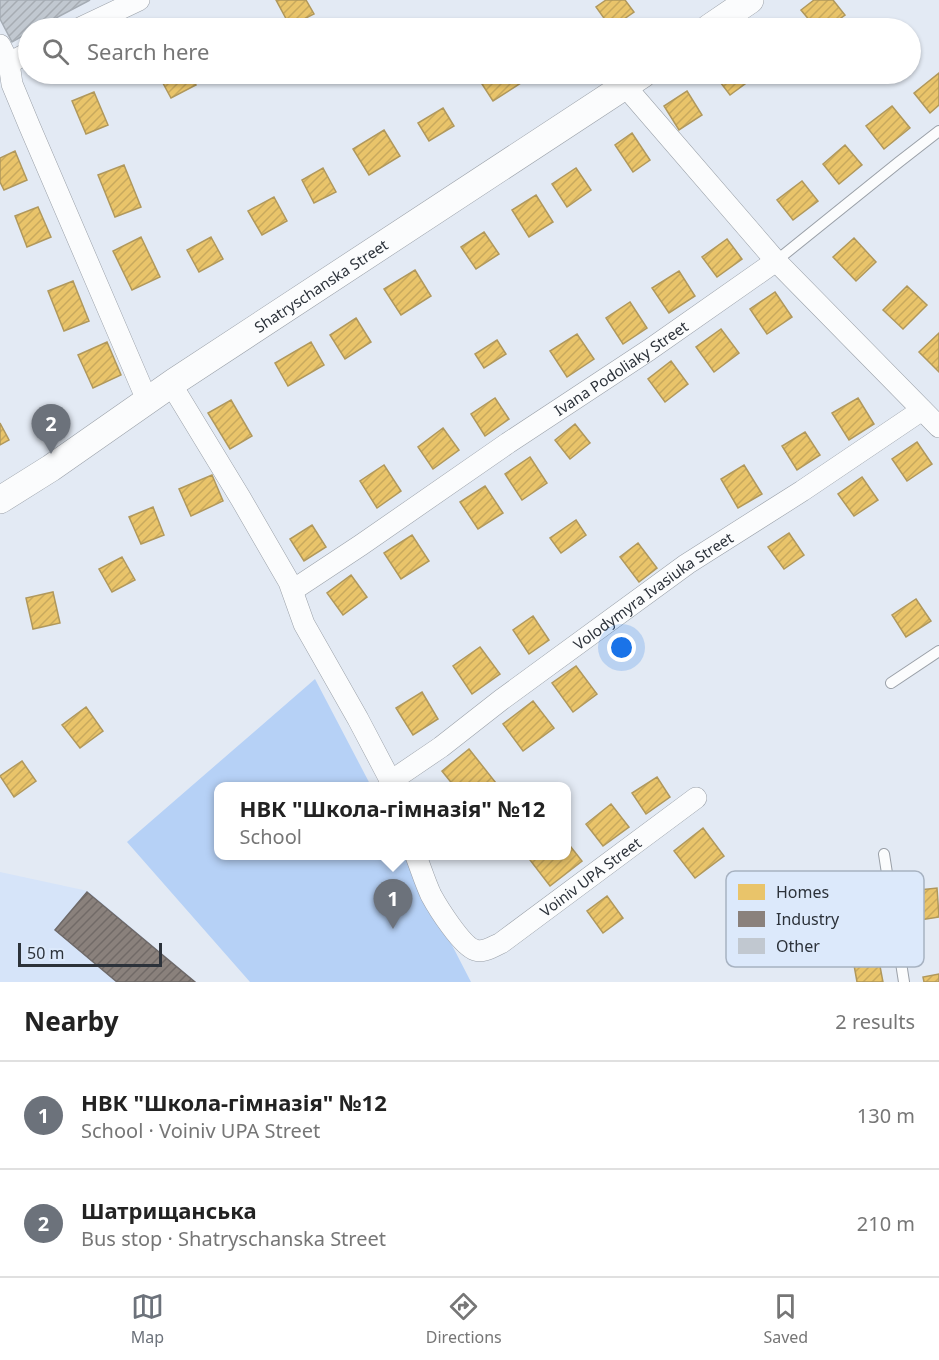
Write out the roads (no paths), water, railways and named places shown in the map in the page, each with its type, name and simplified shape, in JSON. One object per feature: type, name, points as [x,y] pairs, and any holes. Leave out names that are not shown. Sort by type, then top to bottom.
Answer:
[{"type":"street","points":[[101,18],[139,0]]},
{"type":"street","points":[[724,18],[750,0]]},
{"type":"street","points":[[18,54],[3,55],[12,84],[147,400]]},
{"type":"street","name":"Shatryschanska Street","points":[[0,500],[51,468],[171,384],[628,84]]},
{"type":"street","points":[[637,84],[776,261],[939,427]]},
{"type":"street","name":"Ivana Podoliaky Street","points":[[293,590],[649,350],[776,261]]},
{"type":"street","points":[[171,384],[293,590],[304,624],[358,719],[390,782]]},
{"type":"street","name":"Volodymyra Ivasiuka Street","points":[[394,782],[501,700],[687,564],[802,491],[922,410]]},
{"type":"street","name":"Voiniv UPA Street","points":[[418,860],[431,895],[462,942],[472,950],[483,952],[501,943],[696,798]]},
{"type":"lane","name":"Ivana Podoliaky Street","points":[[776,261],[939,131]]},
{"type":"lane","points":[[891,683],[939,651]]},
{"type":"lane","points":[[884,854],[887,871]]},
{"type":"lane","points":[[902,967],[904,982]]},
{"type":"place","name":"Шатрищанська","points":[[51,454]]},
{"type":"place","name":"НВК \"Школа-гімназія\" №12","points":[[393,929]]}]
